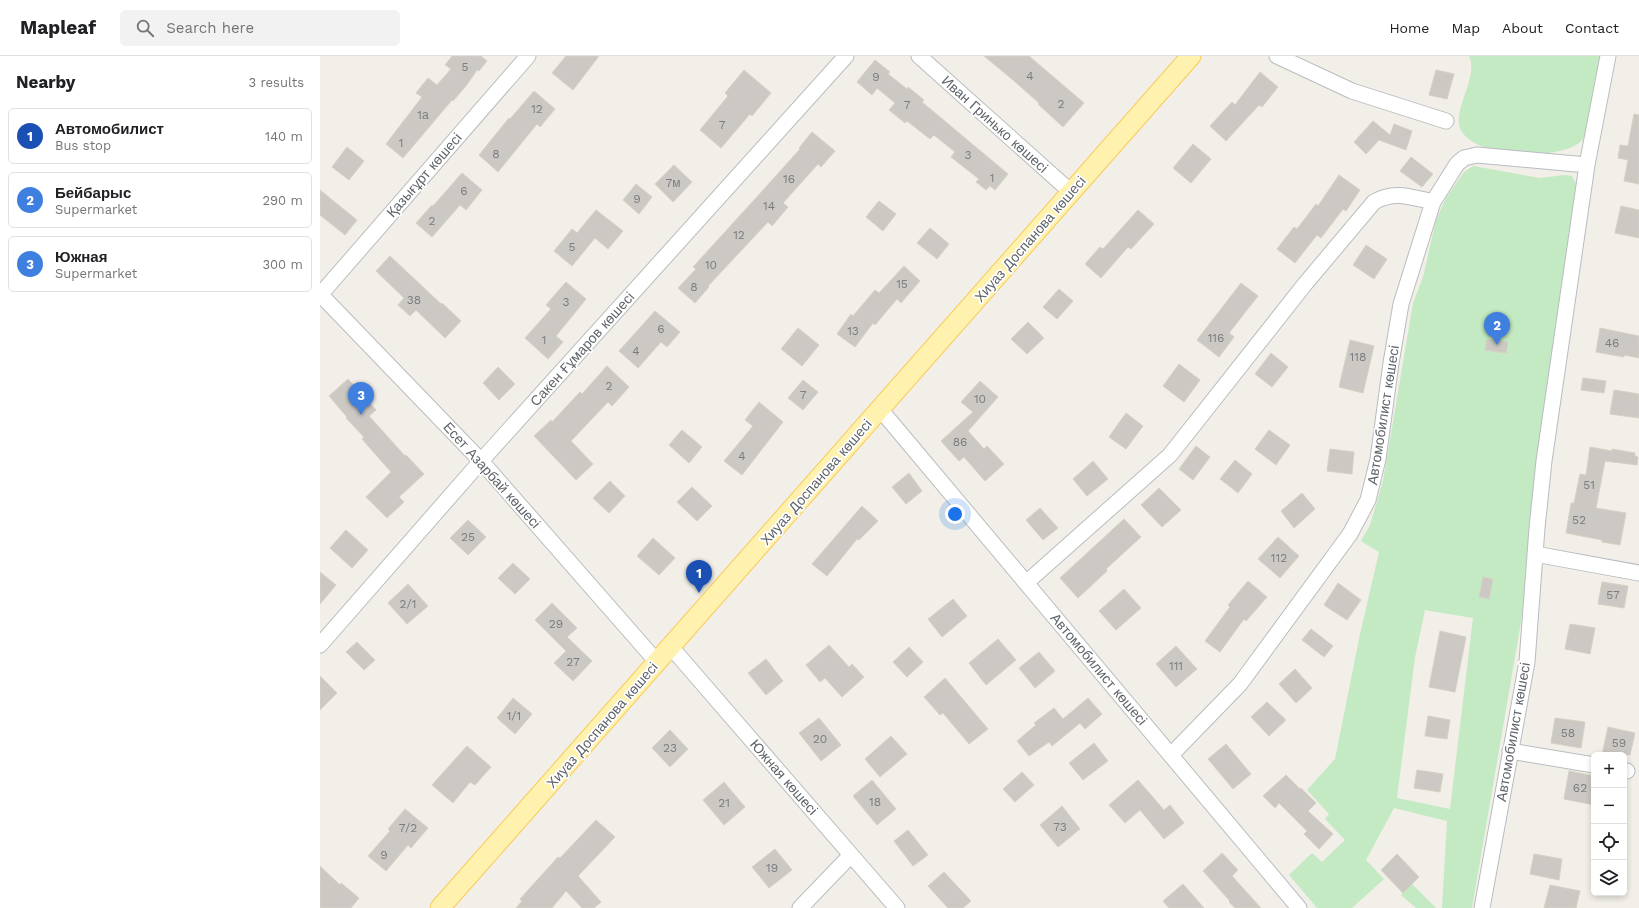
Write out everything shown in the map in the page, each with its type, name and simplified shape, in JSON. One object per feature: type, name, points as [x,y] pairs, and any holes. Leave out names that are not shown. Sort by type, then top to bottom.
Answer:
[{"type":"main road","name":"Хиуаз Доспанова көшесі","points":[[440,908],[1191,56]]},
{"type":"street","name":"Қазығұрт көшесі","points":[[320,294],[528,56]]},
{"type":"street","name":"Сакен Ғұмаров көшесі","points":[[320,645],[481,461],[846,56]]},
{"type":"street","name":"Иван Гринько көшесі","points":[[919,56],[1071,192]]},
{"type":"street","points":[[1277,56],[1352,91],[1446,121]]},
{"type":"street","name":"Автомобилист көшесі","points":[[1482,908],[1527,662],[1544,461],[1587,165],[1608,56]]},
{"type":"street","name":"Автомобилист көшесі","points":[[1171,755],[1240,684],[1350,534],[1368,500],[1378,459],[1391,363],[1401,304],[1432,202],[1457,164],[1464,158],[1477,155],[1587,165]]},
{"type":"street","points":[[1026,584],[1170,455],[1305,284],[1374,202],[1383,196],[1394,194],[1432,202]]},
{"type":"street","name":"Есет Азарбай көшесі","points":[[320,294],[481,461],[657,662]]},
{"type":"street","name":"Автомобилист көшесі","points":[[880,409],[1299,908]]},
{"type":"street","points":[[1535,554],[1639,573]]},
{"type":"street","name":"Южная көшесі","points":[[671,647],[897,908]]},
{"type":"street","points":[[1510,751],[1591,764]]},
{"type":"street","points":[[800,908],[851,855]]},
{"type":"green space","points":[[1469,56],[1600,56],[1592,112],[1583,139],[1577,144],[1557,152],[1532,155],[1502,153],[1474,143],[1465,136],[1459,124],[1461,105],[1471,74]]},
{"type":"green space","points":[[1473,166],[1540,178],[1565,175],[1572,176],[1576,184],[1529,545],[1522,616],[1472,908],[1442,908],[1447,821],[1394,808],[1366,860],[1384,879],[1352,908],[1317,908],[1289,875],[1312,853],[1322,862],[1345,840],[1325,819],[1329,814],[1307,790],[1335,759],[1359,639],[1379,552],[1361,541],[1370,525],[1383,481],[1413,303],[1423,277],[1436,220],[1446,198],[1464,172]],"holes":[[[1425,610],[1473,618],[1450,809],[1397,798],[1415,657]]]},
{"type":"green space","points":[[1412,884],[1436,908],[1416,908],[1401,895]]},
{"type":"building","points":[[452,56],[481,56],[487,61],[479,71],[477,70],[466,86],[453,101],[452,100],[403,158],[386,144],[422,97],[416,93],[428,78],[437,85],[451,69],[445,65]]},
{"type":"building","points":[[566,56],[599,56],[573,90],[552,73]]},
{"type":"building","points":[[984,56],[1029,56],[1084,103],[1063,127],[1038,104],[1039,103]]},
{"type":"building","points":[[875,60],[890,72],[888,74],[924,100],[922,102],[1008,174],[995,190],[990,186],[986,190],[976,182],[979,179],[951,157],[955,152],[934,135],[930,139],[907,121],[905,123],[889,110],[895,103],[877,88],[872,95],[857,82]]},
{"type":"building","points":[[744,70],[771,93],[752,116],[750,114],[721,148],[700,130],[728,96],[725,93]]},
{"type":"building","points":[[1436,70],[1454,74],[1447,99],[1429,95]]},
{"type":"building","points":[[1260,72],[1278,87],[1262,107],[1259,105],[1226,141],[1210,126],[1232,102],[1235,105]]},
{"type":"building","points":[[534,91],[555,109],[540,127],[537,124],[498,172],[479,155],[509,118],[510,119]]},
{"type":"building","points":[[1634,114],[1639,115],[1639,184],[1624,181],[1628,160],[1618,158],[1620,145],[1628,146]]},
{"type":"building","points":[[1373,121],[1390,135],[1394,124],[1412,131],[1406,150],[1379,140],[1366,154],[1354,142]]},
{"type":"building","points":[[812,132],[835,151],[821,167],[818,164],[783,203],[788,207],[772,226],[768,222],[708,286],[709,287],[695,303],[678,288],[696,269],[693,267],[800,149],[799,148]]},
{"type":"building","points":[[1193,144],[1211,159],[1191,183],[1173,168]]},
{"type":"building","points":[[347,147],[364,161],[349,180],[332,167]]},
{"type":"building","points":[[1411,157],[1433,174],[1422,187],[1400,171]]},
{"type":"building","points":[[674,165],[692,182],[673,202],[655,184]]},
{"type":"building","points":[[462,173],[482,190],[466,210],[460,205],[432,237],[416,223]]},
{"type":"building","points":[[1339,175],[1360,190],[1346,211],[1343,209],[1321,238],[1317,235],[1295,263],[1277,249],[1294,227],[1297,229],[1316,204],[1318,206]]},
{"type":"building","points":[[636,184],[652,197],[639,214],[623,200]]},
{"type":"building","points":[[320,190],[357,220],[345,235],[320,215]]},
{"type":"building","points":[[879,201],[896,214],[883,231],[866,217]]},
{"type":"building","points":[[1621,206],[1639,210],[1639,238],[1615,233]]},
{"type":"building","points":[[596,210],[623,231],[608,249],[595,238],[572,266],[554,251],[572,229],[577,233]]},
{"type":"building","points":[[1138,210],[1154,224],[1131,249],[1128,247],[1101,278],[1085,264],[1100,247],[1103,249]]},
{"type":"building","points":[[930,228],[949,244],[937,259],[917,243]]},
{"type":"building","points":[[1366,245],[1387,259],[1374,279],[1353,265]]},
{"type":"building","points":[[390,256],[461,321],[445,338],[416,310],[410,316],[398,305],[404,298],[376,271]]},
{"type":"building","points":[[904,266],[920,281],[901,303],[897,299],[875,325],[873,323],[855,347],[837,334],[851,314],[853,316],[875,290],[879,293]]},
{"type":"building","points":[[566,282],[586,299],[556,336],[563,342],[548,359],[525,338],[551,309],[546,305]]},
{"type":"building","points":[[1241,283],[1258,296],[1229,333],[1234,337],[1219,357],[1197,340]]},
{"type":"building","points":[[1059,289],[1073,301],[1057,319],[1043,307]]},
{"type":"building","points":[[655,311],[680,332],[667,347],[661,342],[638,368],[619,351]]},
{"type":"building","points":[[1028,322],[1044,338],[1027,354],[1011,339]]},
{"type":"building","points":[[798,328],[819,345],[802,366],[781,349]]},
{"type":"building","points":[[1600,328],[1639,336],[1639,358],[1596,352]]},
{"type":"building","points":[[1487,339],[1508,342],[1506,353],[1485,350]]},
{"type":"building","points":[[1350,340],[1374,346],[1363,393],[1339,387]]},
{"type":"building","points":[[1271,353],[1288,367],[1272,387],[1255,374]]},
{"type":"building","points":[[1179,364],[1200,380],[1184,402],[1163,386]]},
{"type":"building","points":[[607,366],[629,387],[612,406],[608,402],[571,441],[593,464],[576,480],[534,436],[551,420],[552,422],[580,392],[582,394]]},
{"type":"building","points":[[498,367],[515,384],[499,400],[483,383]]},
{"type":"building","points":[[1583,378],[1606,381],[1604,393],[1581,390]]},
{"type":"building","points":[[348,379],[376,410],[369,416],[405,456],[406,455],[424,474],[399,497],[404,502],[387,518],[366,497],[391,472],[362,439],[364,437],[346,418],[347,417],[329,396]]},
{"type":"building","points":[[803,380],[818,392],[803,410],[788,398]]},
{"type":"building","points":[[980,381],[998,397],[968,431],[984,449],[987,446],[1004,464],[985,481],[964,457],[959,461],[941,441],[973,412],[961,402]]},
{"type":"building","points":[[1614,390],[1639,394],[1639,418],[1610,414]]},
{"type":"building","points":[[759,402],[783,422],[742,475],[724,461],[753,426],[745,420]]},
{"type":"building","points":[[1126,413],[1143,426],[1126,449],[1109,437]]},
{"type":"building","points":[[682,430],[702,447],[689,463],[669,445]]},
{"type":"building","points":[[1269,430],[1290,445],[1276,465],[1255,449]]},
{"type":"building","points":[[1196,446],[1210,457],[1193,480],[1179,469]]},
{"type":"building","points":[[1590,447],[1635,453],[1635,456],[1638,457],[1637,465],[1605,461],[1596,508],[1626,513],[1620,545],[1566,533],[1571,503],[1574,503],[1580,474],[1586,475]]},
{"type":"building","points":[[1330,449],[1354,452],[1352,474],[1327,471]]},
{"type":"building","points":[[1235,460],[1252,474],[1238,493],[1220,479]]},
{"type":"building","points":[[1093,461],[1108,479],[1087,496],[1073,479]]},
{"type":"building","points":[[909,473],[922,491],[906,504],[892,487]]},
{"type":"building","points":[[610,481],[625,496],[609,513],[593,498]]},
{"type":"building","points":[[692,487],[712,506],[697,521],[677,502]]},
{"type":"building","points":[[1159,488],[1181,510],[1162,527],[1141,505]]},
{"type":"building","points":[[1302,493],[1315,509],[1294,528],[1281,511]]},
{"type":"building","points":[[862,506],[878,521],[859,540],[857,539],[827,576],[812,564]]},
{"type":"building","points":[[1040,508],[1058,528],[1043,540],[1026,520]]},
{"type":"building","points":[[1124,519],[1141,537],[1106,569],[1107,571],[1078,598],[1060,578]]},
{"type":"building","points":[[468,520],[486,537],[468,555],[450,538]]},
{"type":"building","points":[[346,530],[368,550],[352,568],[330,548]]},
{"type":"building","points":[[1278,537],[1299,556],[1280,578],[1258,559]]},
{"type":"building","points":[[653,538],[675,558],[659,575],[637,556]]},
{"type":"building","points":[[513,563],[530,579],[515,594],[498,578]]},
{"type":"building","points":[[320,572],[336,585],[320,604]]},
{"type":"building","points":[[1483,577],[1493,579],[1489,599],[1479,597]]},
{"type":"building","points":[[1248,581],[1267,597],[1246,621],[1244,619],[1220,652],[1205,641],[1230,607],[1228,605]]},
{"type":"building","points":[[1602,582],[1628,586],[1624,608],[1598,604]]},
{"type":"building","points":[[1338,583],[1361,600],[1347,620],[1324,605]]},
{"type":"building","points":[[408,584],[428,606],[407,624],[388,603]]},
{"type":"building","points":[[1124,589],[1141,608],[1116,630],[1099,611]]},
{"type":"building","points":[[953,599],[967,616],[942,637],[928,619]]},
{"type":"building","points":[[552,603],[577,628],[567,637],[592,661],[573,681],[554,663],[566,651],[535,620]]},
{"type":"building","points":[[1570,624],[1595,628],[1590,654],[1565,649]]},
{"type":"building","points":[[1311,629],[1333,646],[1324,657],[1302,640]]},
{"type":"building","points":[[1440,631],[1466,637],[1455,692],[1429,687]]},
{"type":"building","points":[[998,639],[1016,660],[986,685],[969,663]]},
{"type":"building","points":[[357,642],[375,660],[364,670],[346,652]]},
{"type":"building","points":[[829,645],[849,667],[852,664],[864,677],[842,697],[825,678],[820,682],[806,665]]},
{"type":"building","points":[[1176,646],[1197,669],[1176,687],[1156,664]]},
{"type":"building","points":[[909,647],[923,662],[907,677],[893,662]]},
{"type":"building","points":[[1039,652],[1055,671],[1035,688],[1019,668]]},
{"type":"building","points":[[766,659],[783,681],[766,695],[748,673]]},
{"type":"building","points":[[1295,669],[1312,688],[1296,703],[1279,684]]},
{"type":"building","points":[[320,676],[337,693],[320,710]]},
{"type":"building","points":[[945,678],[988,729],[969,744],[943,713],[940,715],[924,697]]},
{"type":"building","points":[[513,698],[532,714],[515,734],[497,718]]},
{"type":"building","points":[[1088,698],[1102,714],[1085,729],[1080,723],[1052,746],[1049,742],[1029,756],[1017,741],[1036,725],[1034,723],[1054,708],[1063,719]]},
{"type":"building","points":[[1267,702],[1286,720],[1269,736],[1251,717]]},
{"type":"building","points":[[1428,716],[1450,720],[1447,739],[1425,736]]},
{"type":"building","points":[[819,718],[841,745],[821,761],[799,733]]},
{"type":"building","points":[[1555,718],[1585,722],[1581,748],[1551,743]]},
{"type":"building","points":[[1608,727],[1635,733],[1630,755],[1627,755],[1627,752],[1603,752]]},
{"type":"building","points":[[670,730],[688,749],[670,767],[652,748]]},
{"type":"building","points":[[891,736],[907,754],[880,777],[865,759]]},
{"type":"building","points":[[1094,743],[1108,761],[1083,780],[1069,763]]},
{"type":"building","points":[[1226,744],[1251,774],[1233,789],[1208,759]]},
{"type":"building","points":[[467,746],[491,767],[475,785],[470,782],[453,803],[432,785]]},
{"type":"building","points":[[1417,770],[1443,774],[1440,792],[1414,788]]},
{"type":"building","points":[[1569,771],[1591,775],[1591,804],[1564,799]]},
{"type":"building","points":[[1022,772],[1034,785],[1015,802],[1003,789]]},
{"type":"building","points":[[1286,775],[1316,803],[1308,811],[1333,834],[1319,849],[1304,834],[1307,831],[1279,803],[1275,808],[1263,796]]},
{"type":"building","points":[[872,780],[896,809],[877,825],[853,796]]},
{"type":"building","points":[[1138,780],[1164,810],[1170,805],[1184,823],[1164,839],[1140,810],[1125,823],[1109,805]]},
{"type":"building","points":[[724,782],[745,807],[724,825],[703,800]]},
{"type":"building","points":[[1062,806],[1080,829],[1058,847],[1040,825]]},
{"type":"building","points":[[405,809],[428,828],[411,848],[408,845],[386,871],[368,856],[390,831],[388,829]]},
{"type":"building","points":[[596,820],[615,837],[578,876],[601,902],[594,908],[582,908],[566,891],[552,908],[516,908],[522,901],[520,899],[558,857],[560,858]]},
{"type":"building","points":[[908,830],[928,855],[913,866],[894,841]]},
{"type":"building","points":[[775,849],[792,870],[769,888],[752,867]]},
{"type":"building","points":[[1222,853],[1238,870],[1232,876],[1261,908],[1235,908],[1203,871]]},
{"type":"building","points":[[1397,854],[1419,877],[1403,893],[1381,870]]},
{"type":"building","points":[[1534,854],[1562,859],[1559,880],[1530,874]]},
{"type":"building","points":[[320,866],[340,885],[341,883],[359,898],[351,908],[320,908]]},
{"type":"building","points":[[944,872],[971,901],[963,908],[948,908],[928,886]]},
{"type":"building","points":[[1183,884],[1204,908],[1169,908],[1163,901]]},
{"type":"building","points":[[1550,885],[1580,891],[1576,908],[1544,908]]},
{"type":"place","name":"Бейбарыс","points":[[1497,345]]},
{"type":"place","name":"Южная","points":[[361,415]]},
{"type":"place","name":"Автомобилист","points":[[699,593]]}]
